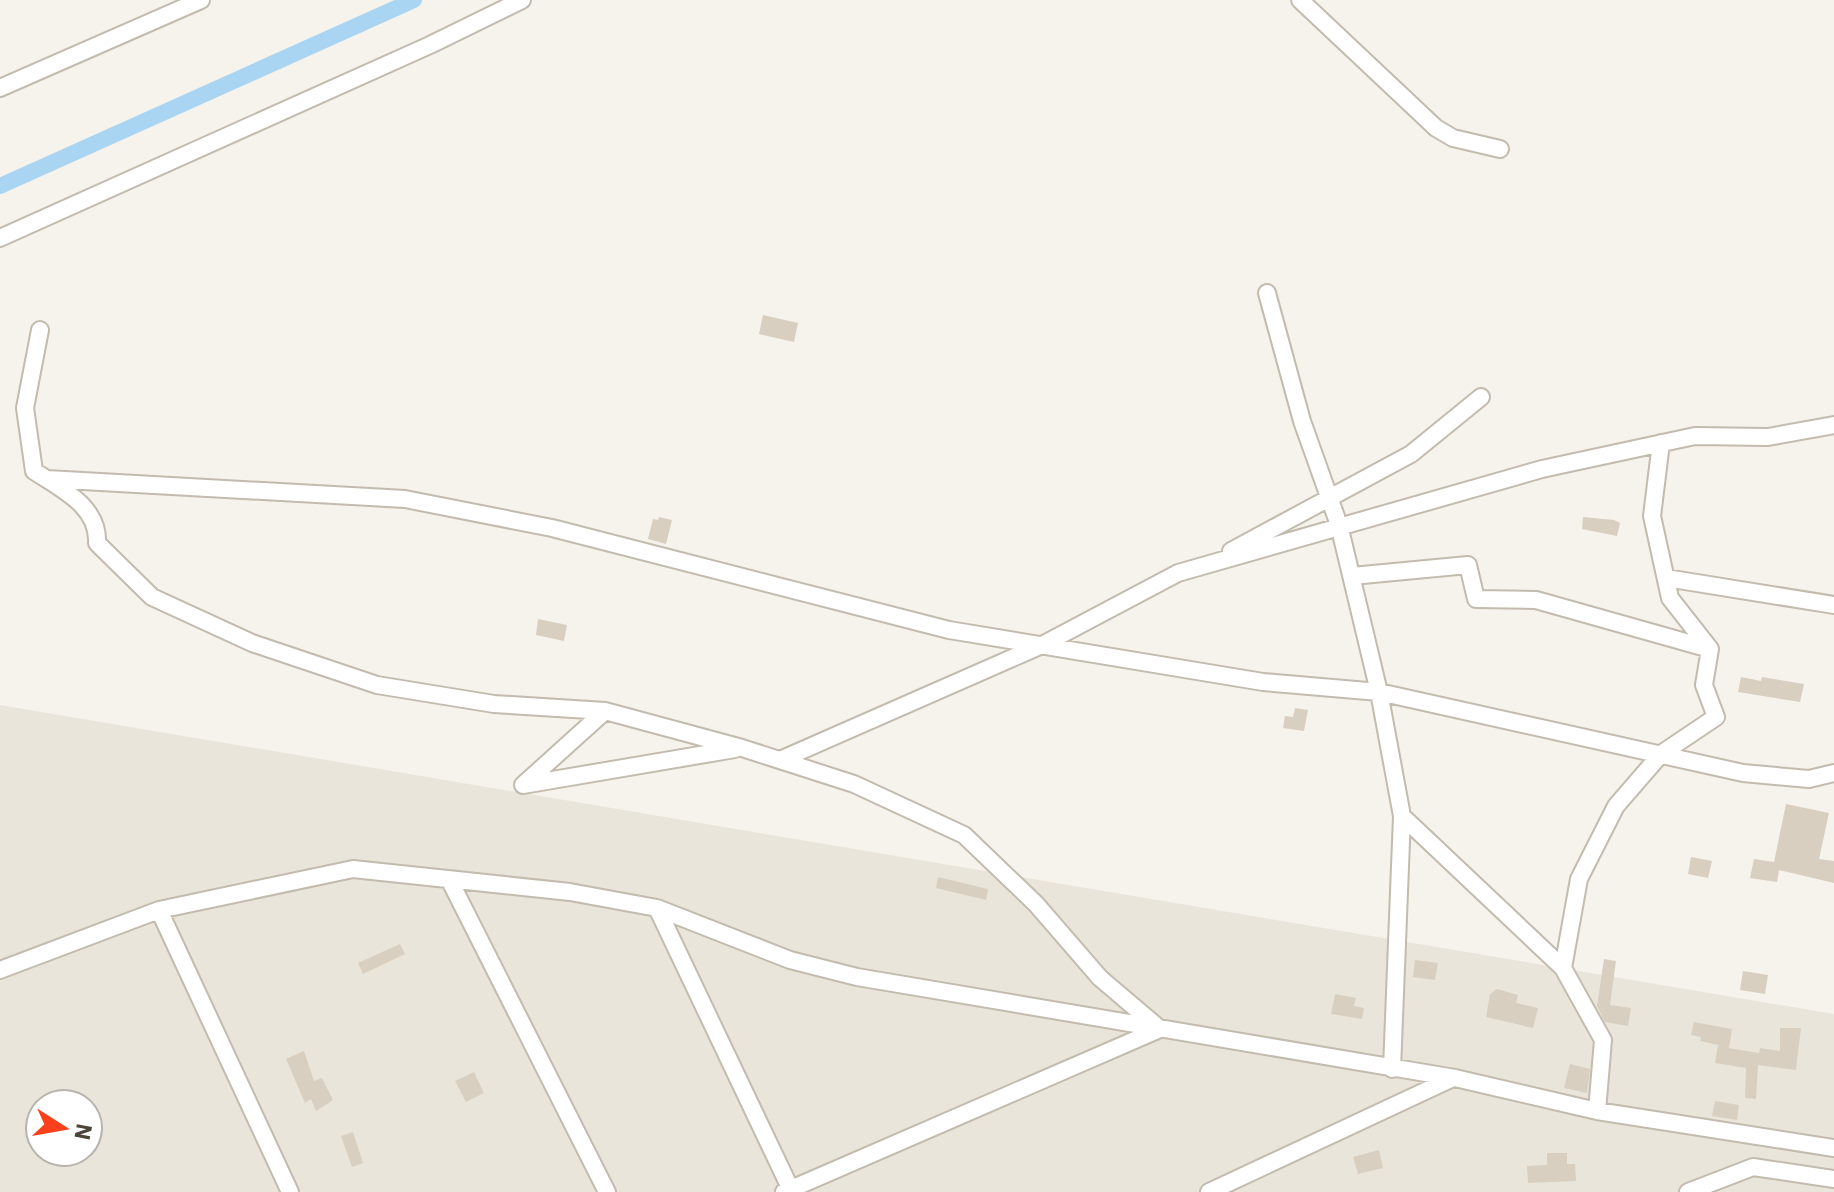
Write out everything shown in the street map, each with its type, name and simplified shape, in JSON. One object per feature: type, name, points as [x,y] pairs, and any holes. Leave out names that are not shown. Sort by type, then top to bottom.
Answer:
[{"type":"street","points":[[5,80],[201,0]]},
{"type":"street","points":[[0,238],[430,45],[522,0]]},
{"type":"street","points":[[1300,0],[1436,128],[1453,138],[1500,149]]},
{"type":"street","points":[[1267,293],[1302,421],[1339,525],[1379,692],[1402,816],[1392,1069]]},
{"type":"street","points":[[40,330],[25,408],[34,471],[81,503],[98,526],[97,543],[152,597],[252,643],[377,685],[494,704],[605,711],[742,748],[854,784],[964,835],[1036,904],[1100,978],[1160,1029]]},
{"type":"street","points":[[1207,565],[1329,495],[1411,454],[1481,397]]},
{"type":"street","points":[[780,760],[1042,645],[1178,573],[1542,469],[1695,436],[1768,437],[1834,425]]},
{"type":"street","points":[[1563,968],[1579,879],[1616,806],[1661,754],[1716,717],[1704,685],[1710,649],[1670,598],[1652,516],[1661,443]]},
{"type":"street","points":[[46,479],[405,499],[552,528],[949,630],[1263,682],[1379,692],[1743,773],[1809,779],[1834,773]]},
{"type":"street","points":[[1352,576],[1468,565],[1476,599],[1536,600],[1710,649]]},
{"type":"street","points":[[1666,578],[1834,605]]},
{"type":"street","points":[[605,711],[523,785],[742,748]]},
{"type":"street","points":[[1402,816],[1563,968],[1603,1040],[1597,1111]]},
{"type":"street","points":[[0,970],[159,910],[340,870],[570,892],[657,908],[790,960],[857,977],[1455,1078],[1597,1111],[1834,1148]]},
{"type":"street","points":[[450,881],[607,1192]]},
{"type":"street","points":[[657,908],[789,1191],[1160,1029]]},
{"type":"street","points":[[159,910],[290,1192]]},
{"type":"street","points":[[1209,1192],[1455,1078]]},
{"type":"street","points":[[1688,1192],[1753,1167],[1834,1179]]},
{"type":"shaded area","points":[[0,705],[1834,1014],[1834,1192],[0,1192]]},
{"type":"building","points":[[763,315],[798,323],[794,342],[759,334]]},
{"type":"building","points":[[659,517],[672,520],[666,544],[648,539],[653,519],[658,520]]},
{"type":"building","points":[[1583,517],[1620,523],[1617,536],[1582,529]]},
{"type":"building","points":[[538,619],[567,625],[564,641],[536,635]]},
{"type":"building","points":[[1741,677],[1804,684],[1800,702],[1738,692]]},
{"type":"building","points":[[1295,708],[1308,710],[1304,731],[1283,728],[1285,716],[1293,717]]},
{"type":"building","points":[[1786,804],[1829,813],[1819,859],[1834,861],[1834,883],[1779,870],[1777,882],[1750,878],[1754,859],[1774,862]]},
{"type":"building","points":[[1691,857],[1712,861],[1708,878],[1688,874]]},
{"type":"building","points":[[938,877],[988,889],[986,900],[936,888]]},
{"type":"building","points":[[400,944],[405,954],[363,974],[358,963]]},
{"type":"building","points":[[1604,959],[1616,961],[1610,1005],[1631,1008],[1628,1026],[1605,1022],[1597,1006]]},
{"type":"building","points":[[1415,960],[1438,963],[1435,980],[1413,977]]},
{"type":"building","points":[[1743,971],[1768,975],[1765,994],[1740,990]]},
{"type":"building","points":[[1497,989],[1518,995],[1516,1003],[1538,1008],[1533,1028],[1486,1017],[1490,994]]},
{"type":"building","points":[[1335,994],[1356,998],[1354,1006],[1364,1008],[1362,1019],[1331,1014]]},
{"type":"building","points":[[1694,1022],[1732,1029],[1729,1048],[1759,1053],[1760,1048],[1780,1051],[1780,1028],[1801,1028],[1796,1070],[1758,1065],[1756,1099],[1745,1098],[1746,1068],[1715,1063],[1718,1045],[1700,1041],[1701,1037],[1691,1035]]},
{"type":"building","points":[[304,1051],[314,1081],[322,1078],[333,1100],[316,1111],[311,1099],[305,1103],[286,1059]]},
{"type":"building","points":[[1570,1064],[1590,1069],[1587,1093],[1564,1088]]},
{"type":"building","points":[[474,1072],[484,1093],[466,1102],[455,1081]]},
{"type":"building","points":[[1715,1101],[1739,1105],[1737,1120],[1712,1116]]},
{"type":"building","points":[[353,1132],[363,1163],[352,1167],[341,1136]]},
{"type":"building","points":[[1379,1150],[1383,1168],[1358,1174],[1353,1157]]},
{"type":"building","points":[[1547,1153],[1567,1153],[1567,1164],[1575,1164],[1576,1181],[1528,1183],[1527,1166],[1547,1165]]},
{"type":"waterway","points":[[0,186],[414,0]]}]
